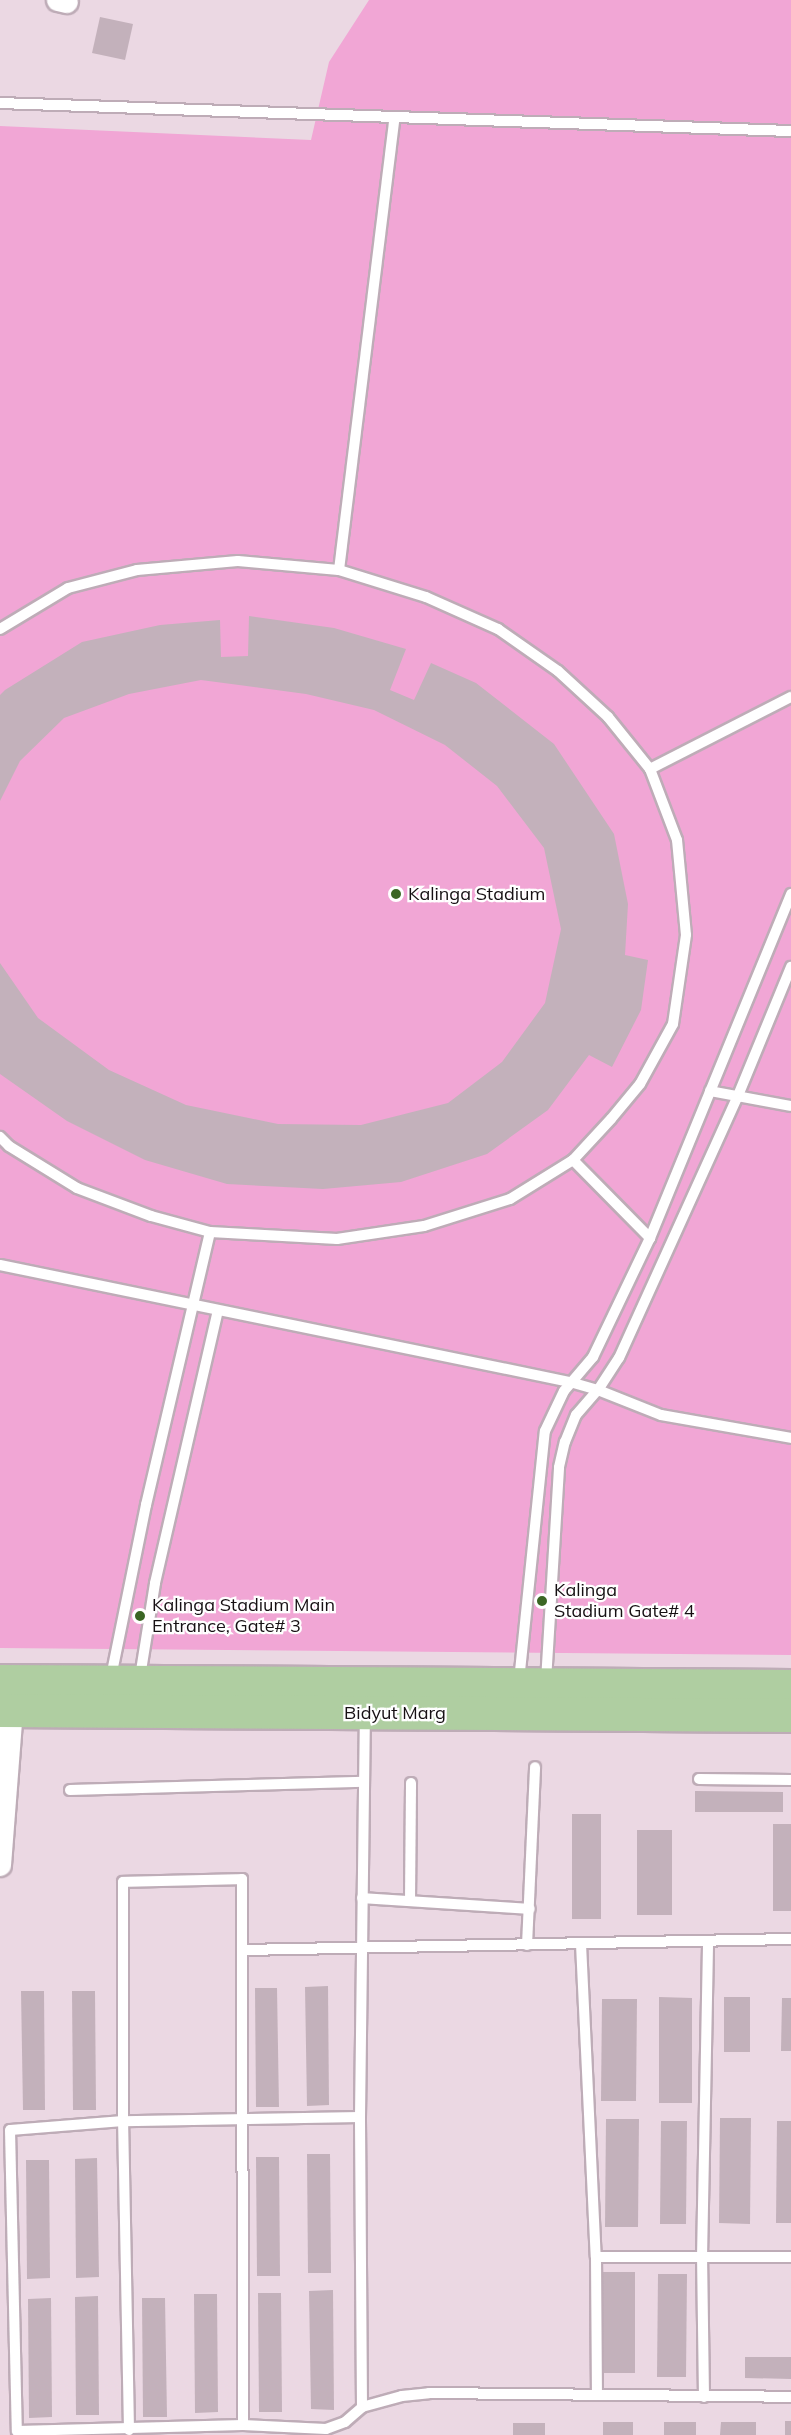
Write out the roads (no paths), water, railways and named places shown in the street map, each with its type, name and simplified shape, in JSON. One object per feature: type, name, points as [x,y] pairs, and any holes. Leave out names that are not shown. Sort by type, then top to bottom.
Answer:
[{"type":"main road","name":"Bidyut Marg","points":[[4,1700],[125,1682],[791,1686]]},
{"type":"main road","name":"Bidyut Marg","points":[[4,1700],[365,1713],[791,1715]]},
{"type":"street","points":[[0,1865],[5,1754],[4,1700]]},
{"type":"lane","points":[[0,103],[791,131]]},
{"type":"lane","points":[[339,570],[394,117]]},
{"type":"lane","points":[[0,1137],[9,1146],[77,1188],[151,1216],[210,1232],[337,1239],[424,1226],[510,1199],[573,1160],[640,1084],[673,1024],[686,935],[677,840],[650,769],[608,717],[558,671],[498,629],[426,597],[339,570],[238,561],[137,570],[68,588],[1,627]]},
{"type":"lane","points":[[650,769],[791,697]]},
{"type":"lane","points":[[533,1684],[544,1431],[570,1382],[593,1357],[650,1238],[791,894]]},
{"type":"lane","points":[[533,1684],[559,1467],[565,1442],[576,1415],[598,1390],[619,1358],[737,1098],[791,967]]},
{"type":"lane","points":[[710,1091],[737,1098],[791,1106]]},
{"type":"lane","points":[[573,1160],[650,1238]]},
{"type":"lane","points":[[125,1682],[146,1505],[195,1305],[210,1232]]},
{"type":"lane","points":[[0,1265],[570,1382],[598,1390],[661,1415],[791,1438]]},
{"type":"lane","points":[[125,1682],[155,1583],[218,1311]]},
{"type":"lane","points":[[362,2407],[360,2117],[365,1713]]},
{"type":"lane","points":[[527,1945],[535,1767]]},
{"type":"lane","points":[[699,1779],[791,1780]]},
{"type":"lane","points":[[70,1790],[364,1782]]},
{"type":"lane","points":[[410,1901],[411,1783]]},
{"type":"lane","points":[[129,2430],[123,2121],[123,1882],[242,1879],[243,2425]]},
{"type":"lane","points":[[362,1898],[530,1909]]},
{"type":"lane","points":[[243,1950],[791,1939]]},
{"type":"lane","points":[[704,2397],[702,2258],[708,1941]]},
{"type":"lane","points":[[581,1944],[596,2257],[597,2394]]},
{"type":"lane","points":[[360,2117],[123,2121],[10,2130],[17,2431],[129,2430],[243,2425],[326,2429],[345,2422],[362,2407],[402,2396],[429,2393],[791,2397]]},
{"type":"lane","points":[[596,2257],[791,2257]]},
{"type":"place","name":"Kalinga Stadium","points":[[396,894]]},
{"type":"place","name":"Kalinga Stadium Gate# 4","points":[[542,1601]]},
{"type":"place","name":"Kalinga Stadium Main Entrance, Gate# 3","points":[[140,1616]]}]
